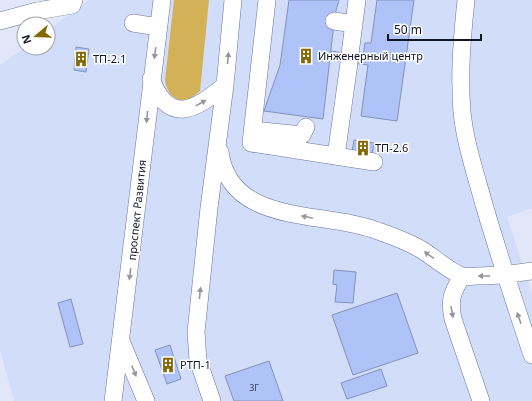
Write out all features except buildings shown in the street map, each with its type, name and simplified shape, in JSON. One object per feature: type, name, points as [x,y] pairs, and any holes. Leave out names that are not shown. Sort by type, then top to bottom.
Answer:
[{"type":"street","points":[[0,21],[37,11],[72,5],[74,0]]},
{"type":"street","name":"проспект Развития","points":[[113,401],[151,78],[162,0]]},
{"type":"street","points":[[212,401],[198,360],[196,332],[225,85],[233,0]]},
{"type":"street","points":[[267,0],[251,143],[374,162]]},
{"type":"street","points":[[336,156],[357,0]]},
{"type":"street","points":[[466,0],[460,58],[462,114],[473,165],[505,276],[532,355]]},
{"type":"street","points":[[334,21],[354,24]]},
{"type":"street","points":[[133,23],[158,27]]},
{"type":"street","points":[[151,78],[157,95],[164,101],[183,109],[202,104],[225,85]]},
{"type":"street","points":[[252,130],[302,135],[306,126]]},
{"type":"street","points":[[218,138],[221,160],[226,175],[234,187],[248,198],[264,206],[281,211],[358,224],[377,230],[421,250],[462,276],[505,276],[532,271]]},
{"type":"street","points":[[462,276],[452,294],[450,305],[453,319],[480,401]]},
{"type":"street","points":[[121,341],[146,401]]},
{"type":"shaded area","points":[[89,0],[532,0],[532,208],[507,217],[532,294],[532,401],[14,401],[0,350],[0,65],[16,54],[16,56],[56,56],[56,24]]},
{"type":"shaded area","points":[[174,0],[209,0],[200,91],[189,99],[183,100],[173,97],[165,80]]},
{"type":"place","name":"Инженерный центр","points":[[306,56]]},
{"type":"place","name":"ТП-2.1","points":[[81,59]]},
{"type":"place","name":"ТП-2.6","points":[[363,148]]},
{"type":"place","name":"РТП-1","points":[[168,365]]}]
